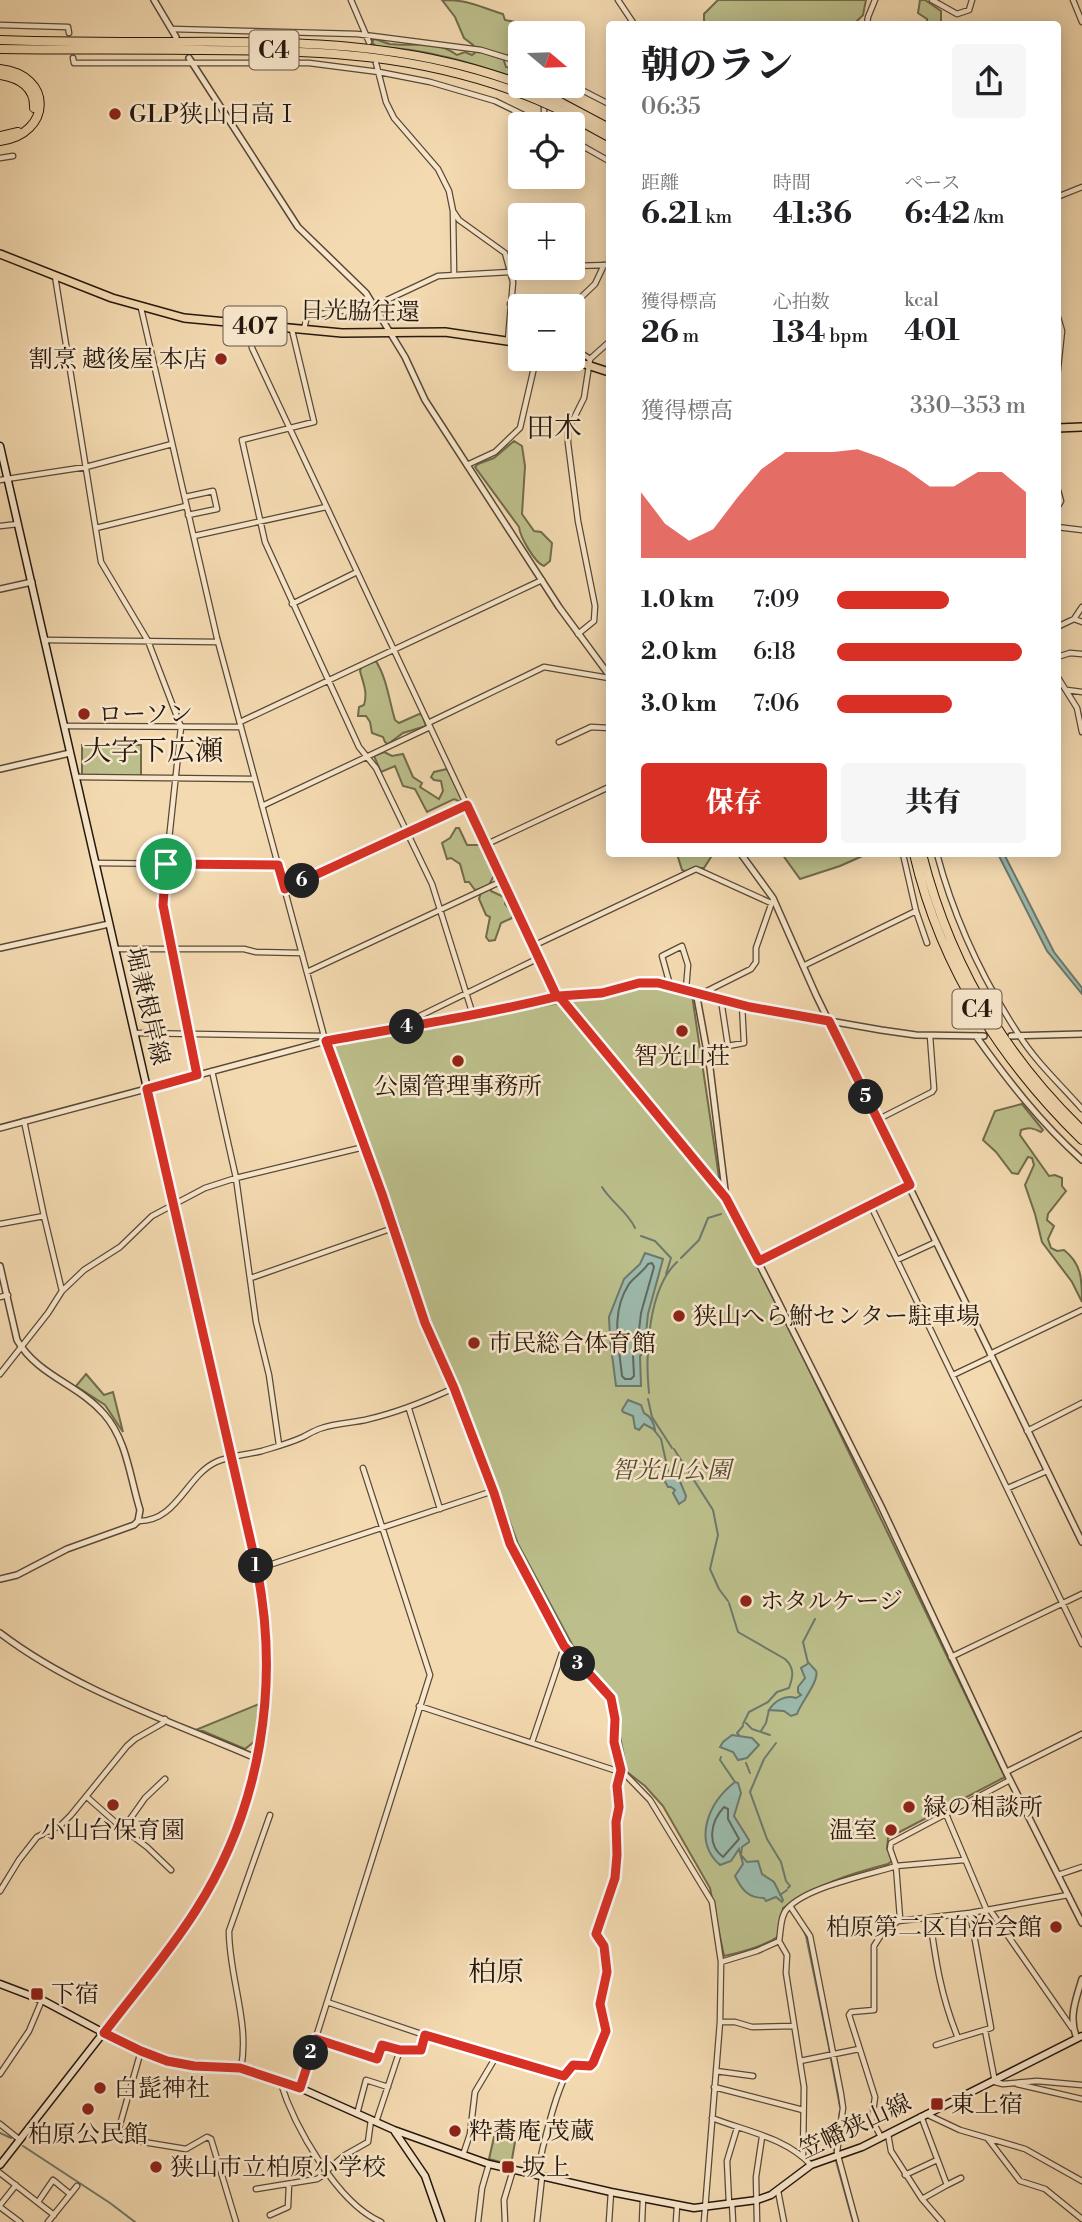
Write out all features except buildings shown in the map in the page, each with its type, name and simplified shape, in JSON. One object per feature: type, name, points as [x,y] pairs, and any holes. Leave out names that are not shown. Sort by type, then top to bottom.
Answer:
[{"type":"highway","name":"C4","points":[[0,40],[338,44],[438,59],[508,81]]},
{"type":"highway","name":"C4","points":[[0,49],[260,50],[362,55],[447,70],[508,86]]},
{"type":"highway","points":[[0,69],[26,78],[39,93],[40,103],[35,122],[27,131],[9,140],[0,141]]},
{"type":"highway","points":[[0,75],[26,85],[32,92],[35,104],[34,114],[24,128],[0,136]]},
{"type":"highway","name":"C4","points":[[549,98],[606,135]]},
{"type":"highway","name":"C4","points":[[560,106],[606,127]]},
{"type":"highway","name":"日光脇往還","points":[[0,254],[141,308],[197,320],[374,335],[445,332],[508,340]]},
{"type":"highway","points":[[585,361],[606,370]]},
{"type":"highway","points":[[1061,428],[1082,426]]},
{"type":"highway","name":"C4","points":[[915,857],[939,932],[974,1003],[1007,1056],[1032,1088],[1082,1140]]},
{"type":"highway","name":"C4","points":[[923,857],[946,929],[980,1000],[1013,1052],[1082,1130]]},
{"type":"main road","name":"堀兼根岸線","points":[[0,446],[4,479],[32,582],[257,1569],[264,1610],[267,1675],[258,1759],[236,1833],[212,1884],[164,1956],[0,2165]]},
{"type":"main road","name":"笠幡狭山線","points":[[0,1984],[42,2000],[141,2051],[180,2063],[240,2068],[279,2079],[394,2130],[489,2164],[677,2206],[705,2207],[757,2200],[778,2191],[811,2165],[884,2135],[995,2082],[1079,2037]]},
{"type":"main road","points":[[394,2130],[425,2176],[441,2222]]},
{"type":"street","points":[[154,0],[176,37]]},
{"type":"street","points":[[351,0],[369,42]]},
{"type":"street","points":[[618,0],[632,21]]},
{"type":"street","points":[[867,21],[875,0]]},
{"type":"street","points":[[932,0],[957,14],[969,10],[972,0]]},
{"type":"street","points":[[1073,0],[1082,22]]},
{"type":"street","points":[[0,25],[68,27],[69,33]]},
{"type":"street","points":[[172,29],[311,31],[366,35],[481,50],[508,58]]},
{"type":"street","points":[[73,58],[74,63],[309,63],[429,82],[495,101],[518,112]]},
{"type":"street","points":[[189,58],[298,227],[366,293],[405,357],[425,400],[578,634],[606,669]]},
{"type":"street","points":[[376,63],[386,102],[394,118],[438,169],[449,191],[453,211],[454,274]]},
{"type":"street","points":[[585,92],[606,102]]},
{"type":"street","points":[[585,147],[606,159]]},
{"type":"street","points":[[0,158],[13,156]]},
{"type":"street","points":[[1061,195],[1082,187]]},
{"type":"street","points":[[453,211],[467,227],[505,253],[508,264]]},
{"type":"street","points":[[585,266],[606,265]]},
{"type":"street","points":[[585,294],[595,284],[606,265]]},
{"type":"street","points":[[303,330],[307,316],[374,306],[438,276],[508,272]]},
{"type":"street","points":[[55,275],[104,570],[148,641],[181,727],[163,905],[197,1075]]},
{"type":"street","points":[[141,308],[218,642],[325,1039],[425,1323],[454,1388],[510,1544],[564,1646],[611,1698],[615,1719],[614,1742],[620,1771],[617,1786],[619,1807],[616,1822],[616,1867],[610,1896],[596,1934],[605,1951],[607,1972],[600,2004],[606,2031],[593,2063],[590,2066],[573,2065],[564,2076],[544,2136],[537,2222]]},
{"type":"street","points":[[248,325],[252,348],[558,997],[726,1198],[906,1557],[1006,1772],[1082,1923]]},
{"type":"street","points":[[292,330],[314,422],[242,440],[265,542],[359,747],[376,768],[432,884],[473,1015]]},
{"type":"street","points":[[578,634],[594,621],[595,606],[578,521],[568,430],[584,398],[589,362],[606,345]]},
{"type":"street","points":[[585,358],[589,362]]},
{"type":"street","points":[[467,465],[495,452],[520,428],[533,371]]},
{"type":"street","points":[[4,479],[86,467],[172,444]]},
{"type":"street","points":[[185,497],[213,491],[217,509],[188,515]]},
{"type":"street","points":[[96,528],[186,506]]},
{"type":"street","points":[[193,536],[326,507]]},
{"type":"street","points":[[0,526],[18,524]]},
{"type":"street","points":[[1061,527],[1082,530]]},
{"type":"street","points":[[292,604],[358,572]]},
{"type":"street","points":[[64,726],[240,725],[328,680],[542,580]]},
{"type":"street","points":[[0,589],[32,582]]},
{"type":"street","points":[[1061,624],[1074,619],[1082,607]]},
{"type":"street","points":[[1074,619],[1082,622]]},
{"type":"street","points":[[44,640],[218,642]]},
{"type":"street","points":[[1061,656],[1082,654]]},
{"type":"street","points":[[262,806],[544,667],[606,672]]},
{"type":"street","points":[[1061,683],[1077,708],[1082,732]]},
{"type":"street","points":[[1067,690],[1082,692]]},
{"type":"street","points":[[559,742],[591,727],[606,728]]},
{"type":"street","points":[[0,769],[70,754]]},
{"type":"street","points":[[76,777],[255,779]]},
{"type":"street","points":[[485,845],[606,788]]},
{"type":"street","points":[[285,889],[467,805]]},
{"type":"street","points":[[743,857],[772,901],[1027,1432],[1080,1532],[1082,1542]]},
{"type":"street","points":[[903,857],[927,943]]},
{"type":"street","points":[[938,857],[947,892],[979,966],[1019,1036],[1082,1109]]},
{"type":"street","points":[[95,863],[278,865]]},
{"type":"street","points":[[533,946],[696,869],[772,901]]},
{"type":"street","points":[[307,972],[502,881]]},
{"type":"street","points":[[699,993],[751,969],[756,962],[756,948],[772,901]]},
{"type":"street","points":[[803,966],[916,911]]},
{"type":"street","points":[[0,948],[109,924]]},
{"type":"street","points":[[670,985],[662,956],[682,946],[688,965],[687,989]]},
{"type":"street","points":[[116,949],[244,949],[256,952],[302,953]]},
{"type":"street","points":[[391,1030],[539,958]]},
{"type":"street","points":[[0,1128],[325,1039],[391,1030],[558,997],[602,993],[644,983],[670,985],[742,1005],[892,1032],[930,1036],[984,1036]]},
{"type":"street","points":[[699,993],[726,1198]]},
{"type":"street","points":[[721,1000],[728,1046],[744,1043],[742,1005]]},
{"type":"street","points":[[135,1033],[325,1039]]},
{"type":"street","points":[[1011,1036],[1082,1034]]},
{"type":"street","points":[[877,1120],[932,1092],[934,1088],[930,1036]]},
{"type":"street","points":[[976,1036],[1006,1079],[1082,1160]]},
{"type":"street","points":[[212,1071],[236,1178],[256,1322],[270,1375],[279,1445]]},
{"type":"street","points":[[24,1122],[62,1291]]},
{"type":"street","points":[[0,1374],[62,1291],[84,1270],[120,1247],[152,1216],[205,1188],[364,1147]]},
{"type":"street","points":[[759,1261],[910,1185]]},
{"type":"street","points":[[870,1204],[1082,1644]]},
{"type":"street","points":[[0,1224],[44,1216]]},
{"type":"street","points":[[251,1278],[393,1228]]},
{"type":"street","points":[[897,1259],[936,1242]]},
{"type":"street","points":[[0,1266],[17,1340],[21,1347],[48,1375],[92,1402],[116,1430],[124,1450],[139,1510],[138,1521]]},
{"type":"street","points":[[0,1297],[8,1295]]},
{"type":"street","points":[[953,1375],[1082,1310]]},
{"type":"street","points":[[0,1579],[17,1576],[67,1549],[162,1514],[184,1495],[208,1466],[230,1456],[262,1451],[320,1428],[409,1409],[454,1388]]},
{"type":"street","points":[[1027,1432],[1082,1403]]},
{"type":"street","points":[[409,1409],[440,1508]]},
{"type":"street","points":[[300,2088],[429,1675],[363,1468]]},
{"type":"street","points":[[1008,1488],[1047,1471]]},
{"type":"street","points":[[257,1569],[493,1491]]},
{"type":"street","points":[[951,1657],[1082,1594]]},
{"type":"street","points":[[0,1633],[63,1674],[258,1759]]},
{"type":"street","points":[[532,1742],[564,1646]]},
{"type":"street","points":[[419,1706],[620,1771],[650,1800],[707,1892],[714,1912],[721,1962],[720,2022],[704,2222]]},
{"type":"street","points":[[1,1888],[37,1837],[61,1825],[127,1746],[163,1723],[165,1719]]},
{"type":"street","points":[[1006,1772],[1082,1734]]},
{"type":"street","points":[[123,1829],[145,1798],[165,1779]]},
{"type":"street","points":[[898,1922],[900,1918],[896,1866],[890,1849],[891,1843],[1010,1780]]},
{"type":"street","points":[[87,1797],[171,1870]]},
{"type":"street","points":[[946,1814],[988,1910],[1079,2037]]},
{"type":"street","points":[[240,2068],[245,2037],[229,1947],[230,1922],[270,1815]]},
{"type":"street","points":[[803,2155],[804,2087],[786,1973],[787,1955],[779,1941],[783,1916],[789,1907],[813,1892],[896,1866],[964,1860]]},
{"type":"street","points":[[1057,1875],[1082,1867]]},
{"type":"street","points":[[942,2222],[905,2175],[884,2135],[872,2120],[875,2097],[849,2015],[851,2012],[874,2010],[874,1946],[881,1935],[898,1922],[970,1913],[1068,1895]]},
{"type":"street","points":[[789,1907],[810,1936],[843,2108],[838,2155],[856,2222]]},
{"type":"street","points":[[936,2045],[991,2028],[970,1913]]},
{"type":"street","points":[[930,1919],[938,1979],[958,2038]]},
{"type":"street","points":[[721,1962],[779,1941]]},
{"type":"street","points":[[1072,2028],[1073,2011],[1082,1979]]},
{"type":"street","points":[[0,2074],[29,2031],[42,2000]]},
{"type":"street","points":[[327,2002],[445,2042],[564,2076]]},
{"type":"street","points":[[720,2022],[752,2026],[794,2026]]},
{"type":"street","points":[[985,2030],[995,2082],[1037,2081],[1082,2085]]},
{"type":"street","points":[[316,2039],[377,2059],[382,2045],[400,2050],[421,2050],[425,2035]]},
{"type":"street","points":[[800,2061],[859,2049]]},
{"type":"street","points":[[256,2189],[317,2179],[345,2155],[364,2147],[400,2050]]},
{"type":"street","points":[[141,2051],[119,2128],[131,2140],[159,2146],[186,2149],[208,2137],[211,2139],[236,2222]]},
{"type":"street","points":[[463,2155],[470,2134],[475,2092],[497,2055]]},
{"type":"street","points":[[716,2071],[753,2076]]},
{"type":"street","points":[[279,2079],[292,2111],[326,2173],[355,2205],[381,2222]]},
{"type":"street","points":[[357,2114],[366,2080],[388,2087]]},
{"type":"street","points":[[1013,2083],[1082,2099]]},
{"type":"street","points":[[714,2087],[803,2110]]},
{"type":"street","points":[[923,2115],[960,2130],[1025,2149],[1082,2181]]},
{"type":"street","points":[[923,2115],[947,2185]]},
{"type":"street","points":[[712,2118],[784,2144],[803,2155],[811,2165]]},
{"type":"street","points":[[0,2124],[20,2140]]},
{"type":"street","points":[[733,2222],[727,2161],[737,2128]]},
{"type":"street","points":[[757,2222],[756,2177],[762,2137]]},
{"type":"street","points":[[988,2138],[1020,2181],[1045,2189],[1082,2219]]},
{"type":"street","points":[[905,2175],[937,2160]]},
{"type":"street","points":[[478,2222],[482,2188],[489,2164]]},
{"type":"street","points":[[505,2222],[504,2200],[513,2170]]},
{"type":"street","points":[[0,2173],[54,2215]]},
{"type":"street","points":[[922,2199],[961,2178]]},
{"type":"street","points":[[38,2202],[52,2180],[71,2194]]},
{"type":"street","points":[[270,2215],[288,2207],[289,2184]]},
{"type":"street","points":[[16,2185],[0,2206],[20,2222]]},
{"type":"street","points":[[48,2222],[77,2186]]},
{"type":"street","points":[[778,2191],[784,2222]]},
{"type":"street","points":[[609,2222],[611,2192]]},
{"type":"street","points":[[642,2222],[643,2199]]},
{"type":"street","points":[[676,2222],[677,2206]]},
{"type":"green space","points":[[442,0],[467,2],[503,14],[505,20],[510,21],[508,55],[504,61],[508,67],[508,75],[449,58],[413,50],[377,47],[372,43],[374,39],[390,44],[432,45],[457,55],[465,52],[472,55],[476,52],[473,45],[464,38],[455,17]]},
{"type":"green space","points":[[718,0],[866,0],[863,15],[857,21],[704,21],[704,14]]},
{"type":"green space","points":[[920,0],[925,0],[941,11],[941,21],[927,21],[918,13]]},
{"type":"green space","points":[[514,441],[522,446],[525,466],[522,514],[534,531],[541,532],[552,543],[550,561],[544,566],[532,555],[519,527],[475,467],[494,458]]},
{"type":"green space","points":[[376,661],[385,682],[395,720],[399,723],[419,714],[426,726],[403,733],[388,744],[383,737],[372,733],[366,716],[358,716],[365,696],[360,671],[362,666]]},
{"type":"green space","points":[[82,745],[141,745],[141,776],[82,776]]},
{"type":"green space","points":[[384,752],[392,756],[403,754],[413,777],[422,783],[420,787],[439,799],[443,791],[441,781],[431,777],[434,772],[447,769],[461,802],[454,799],[427,812],[415,789],[403,786],[395,766],[381,772],[374,756]]},
{"type":"green space","points":[[456,828],[459,828],[467,845],[483,845],[495,874],[490,883],[491,891],[506,898],[505,904],[512,912],[512,918],[501,923],[495,940],[489,941],[486,937],[490,917],[486,915],[479,899],[482,889],[475,890],[469,882],[465,882],[460,864],[451,858],[447,859],[442,843],[450,838]]},
{"type":"green space","points":[[678,857],[711,857],[704,868],[687,872],[682,870]]},
{"type":"green space","points":[[784,857],[860,857],[840,866],[800,879]]},
{"type":"green space","name":"智光山公園","points":[[664,987],[692,995],[720,1184],[1005,1777],[888,1838],[887,1849],[892,1861],[888,1864],[833,1881],[783,1908],[779,1936],[773,1940],[724,1956],[710,1888],[663,1806],[645,1786],[627,1772],[612,1695],[574,1648],[518,1544],[459,1385],[422,1305],[400,1228],[332,1045],[629,990]]},
{"type":"green space","points":[[1022,1104],[1043,1130],[1041,1132],[1026,1128],[1021,1130],[1020,1135],[1049,1176],[1062,1178],[1062,1186],[1066,1191],[1048,1214],[1047,1220],[1054,1226],[1048,1239],[1051,1248],[1064,1250],[1078,1267],[1082,1302],[1072,1282],[1042,1242],[1025,1185],[1034,1165],[1032,1158],[1028,1157],[1018,1174],[1012,1173],[983,1140],[995,1111]]},
{"type":"green space","points":[[86,1374],[104,1395],[113,1392],[123,1432],[105,1405],[76,1386]]},
{"type":"green space","points":[[259,1704],[255,1741],[245,1749],[198,1729]]},
{"type":"green space","points":[[494,2137],[515,2142],[511,2165],[489,2159]]},
{"type":"water","points":[[1000,857],[1006,857],[1054,952],[1082,988],[1082,994],[1047,951]]},
{"type":"water","points":[[645,1253],[663,1259],[648,1314],[644,1353],[640,1356],[641,1386],[616,1386],[609,1317],[624,1279],[640,1264]]},
{"type":"water","points":[[628,1400],[641,1405],[655,1430],[644,1424],[639,1430],[635,1428],[633,1416],[622,1410]]},
{"type":"water","points":[[667,1470],[677,1474],[686,1496],[679,1504],[673,1493],[675,1490],[668,1487],[664,1480]]},
{"type":"water","points":[[809,1663],[816,1675],[813,1686],[797,1714],[791,1716],[784,1711],[769,1710],[781,1699],[801,1695],[798,1687],[805,1678],[801,1668]]},
{"type":"water","points":[[732,1735],[752,1738],[759,1745],[747,1758],[738,1760],[733,1752],[720,1747]]},
{"type":"water","points":[[735,1782],[738,1783],[741,1793],[734,1816],[749,1840],[742,1847],[741,1855],[747,1862],[758,1861],[762,1874],[774,1882],[782,1902],[776,1897],[766,1901],[743,1889],[735,1876],[743,1864],[739,1849],[731,1861],[720,1865],[707,1844],[707,1822],[711,1810]]},
{"type":"waterway","points":[[602,1187],[635,1228]]},
{"type":"waterway","points":[[681,1258],[699,1240],[708,1218],[721,1214]]},
{"type":"waterway","points":[[641,1236],[655,1241],[671,1258],[666,1274]]},
{"type":"waterway","points":[[649,1393],[648,1342],[654,1305],[667,1274],[677,1262]]},
{"type":"waterway","points":[[648,1399],[652,1417],[672,1448]]},
{"type":"waterway","points":[[654,1430],[661,1439],[667,1466]]},
{"type":"waterway","points":[[674,1449],[713,1510],[718,1535],[710,1569],[728,1601]]},
{"type":"waterway","points":[[729,1603],[738,1632],[785,1659],[792,1673],[789,1688],[777,1692],[768,1702],[749,1712],[743,1724]]},
{"type":"waterway","points":[[808,1663],[803,1642],[815,1619]]},
{"type":"waterway","points":[[761,1731],[769,1710]]},
{"type":"waterway","points":[[746,1723],[752,1729],[770,1735]]},
{"type":"waterway","points":[[739,1735],[737,1733],[743,1726]]},
{"type":"waterway","points":[[776,1743],[764,1759],[750,1792],[767,1839],[781,1862],[790,1886],[788,1888]]},
{"type":"waterway","points":[[721,1757],[720,1760],[735,1782]]},
{"type":"waterway","points":[[746,1763],[750,1773]]},
{"type":"waterway","points":[[780,1895],[787,1890]]},
{"type":"waterway","points":[[802,1927],[830,2052]]},
{"type":"waterway","points":[[831,2059],[840,2107]]},
{"type":"waterway","points":[[834,2150],[840,2111]]},
{"type":"waterway","points":[[0,2133],[11,2138]]},
{"type":"waterway","points":[[23,2146],[135,2222]]},
{"type":"waterway","points":[[836,2161],[853,2222]]},
{"type":"place","name":"GLP狭山日高Ⅰ","points":[[115,114]]},
{"type":"place","name":"割烹 越後屋 本店","points":[[221,359]]},
{"type":"place","name":"ローソン","points":[[84,714]]},
{"type":"place","name":"智光山荘","points":[[682,1031]]},
{"type":"place","name":"公園管理事務所","points":[[458,1061]]},
{"type":"place","name":"狭山へら鮒センター駐車場","points":[[679,1316]]},
{"type":"place","name":"市民総合体育館","points":[[474,1343]]},
{"type":"place","name":"ホタルケージ","points":[[746,1601]]},
{"type":"place","name":"小山台保育園","points":[[113,1805]]},
{"type":"place","name":"緑の相談所","points":[[909,1807]]},
{"type":"place","name":"温室","points":[[891,1830]]},
{"type":"place","name":"柏原第二区自治会館","points":[[1056,1927]]},
{"type":"place","name":"下宿","points":[[37,1994]]},
{"type":"place","name":"白髭神社","points":[[100,2088]]},
{"type":"place","name":"東上宿","points":[[937,2104]]},
{"type":"place","name":"柏原公民館","points":[[88,2109]]},
{"type":"place","name":"粋蕎庵 茂蔵","points":[[455,2131]]},
{"type":"place","name":"狭山市立柏原小学校","points":[[156,2167]]},
{"type":"place","name":"坂上","points":[[508,2167]]},
{"type":"district","name":"田木","points":[[554,427]]},
{"type":"district","name":"大字下広瀬","points":[[153,750]]},
{"type":"district","name":"柏原","points":[[496,1971]]},
{"type":"route","points":[[166,864],[163,905],[197,1075],[147,1089],[257,1569],[264,1610],[267,1690],[258,1759],[245,1807],[227,1854],[183,1930],[104,2033],[167,2061],[194,2066],[253,2070],[300,2088],[316,2039],[377,2059],[382,2045],[400,2050],[421,2050],[425,2035],[564,2076],[573,2065],[590,2066],[593,2063],[606,2031],[600,2004],[607,1972],[605,1951],[596,1934],[615,1878],[617,1855],[617,1786],[621,1770],[614,1742],[615,1719],[611,1698],[564,1646],[510,1544],[494,1493],[454,1388],[425,1323],[382,1194],[326,1041],[462,1018],[545,1000],[557,997],[559,996],[726,1198],[759,1261],[910,1185],[829,1021],[750,1007],[652,982],[602,993],[559,996],[557,997],[467,805],[285,889],[278,865],[166,864]]}]
